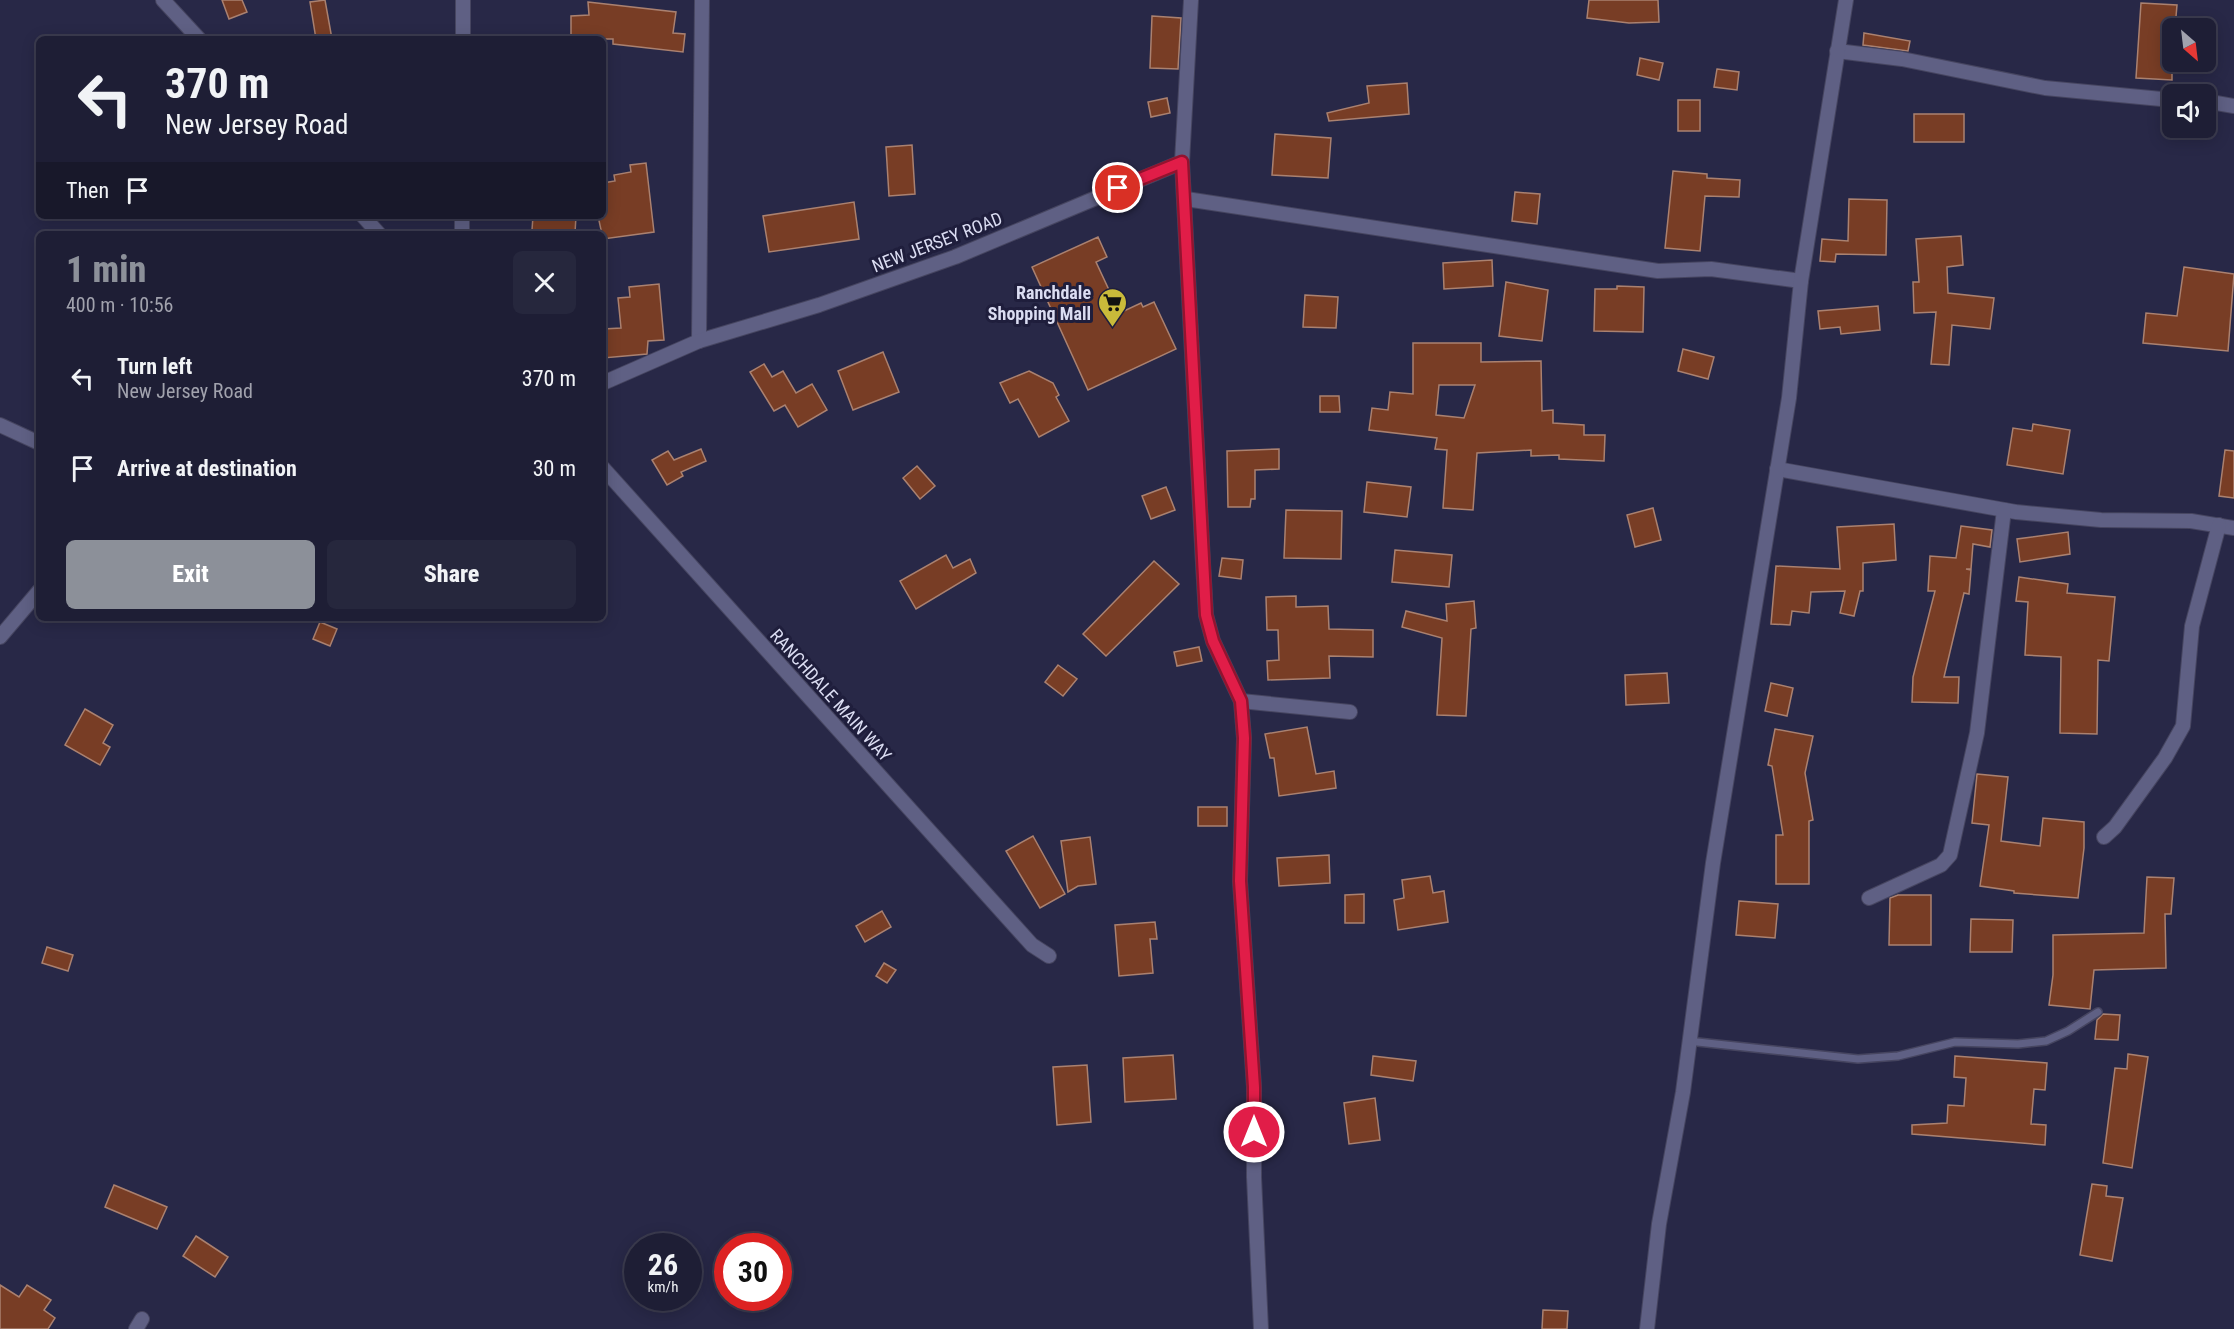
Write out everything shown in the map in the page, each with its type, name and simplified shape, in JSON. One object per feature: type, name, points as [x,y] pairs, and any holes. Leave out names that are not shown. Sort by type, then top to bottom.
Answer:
[{"type":"street","points":[[163,0],[196,36]]},
{"type":"street","points":[[463,0],[463,36]]},
{"type":"street","points":[[699,341],[702,0]]},
{"type":"street","points":[[1191,0],[1182,162],[1186,199],[1206,615],[1213,641],[1241,701],[1244,738],[1240,881],[1254,1087],[1254,1177],[1261,1329]]},
{"type":"street","points":[[1647,1329],[1659,1224],[1683,1092],[1713,863],[1744,687],[1789,398],[1801,281],[1846,0]]},
{"type":"street","points":[[1838,51],[1902,59],[2045,88],[2162,99]]},
{"type":"street","points":[[2216,103],[2234,106]]},
{"type":"street","name":"NEW JERSEY ROAD","points":[[606,382],[699,341],[819,305],[955,257],[1182,162]]},
{"type":"street","points":[[1186,199],[1658,271],[1710,269],[1801,281]]},
{"type":"street","points":[[366,219],[376,231]]},
{"type":"street","points":[[0,425],[36,442]]},
{"type":"street","points":[[1777,470],[2004,510],[2101,520],[2147,519],[2234,528]]},
{"type":"street","name":"RANCHDALE MAIN WAY","points":[[606,471],[1032,945],[1048,956]]},
{"type":"street","points":[[1869,898],[1941,866],[1950,855],[1977,733],[2004,510]]},
{"type":"street","points":[[2104,837],[2115,827],[2165,758],[2183,726],[2192,626],[2219,525]]},
{"type":"street","points":[[0,637],[36,595]]},
{"type":"street","points":[[1241,701],[1350,712]]},
{"type":"lane","points":[[1688,1041],[1858,1059],[1898,1056],[1956,1042],[2018,1044],[2046,1041],[2068,1031],[2098,1012]]},
{"type":"building","points":[[222,0],[242,0],[247,12],[229,19]]},
{"type":"building","points":[[325,0],[331,36],[316,36],[310,2]]},
{"type":"building","points":[[1589,0],[1658,0],[1659,22],[1629,23],[1587,18]]},
{"type":"building","points":[[588,2],[676,12],[673,33],[685,34],[683,52],[613,44],[613,39],[606,39],[606,36],[571,36],[571,16],[589,15]]},
{"type":"building","points":[[2141,3],[2177,5],[2176,18],[2162,18],[2162,72],[2172,72],[2172,80],[2136,78]]},
{"type":"building","points":[[1152,16],[1181,18],[1178,69],[1150,68]]},
{"type":"building","points":[[1864,33],[1910,41],[1908,51],[1863,45]]},
{"type":"building","points":[[1640,58],[1663,63],[1659,80],[1637,75]]},
{"type":"building","points":[[1717,69],[1739,72],[1737,90],[1714,87]]},
{"type":"building","points":[[1407,83],[1409,114],[1329,121],[1327,113],[1369,103],[1367,86]]},
{"type":"building","points":[[1167,98],[1170,113],[1151,117],[1148,102]]},
{"type":"building","points":[[1678,100],[1700,100],[1700,131],[1678,131]]},
{"type":"building","points":[[1914,114],[1964,114],[1964,142],[1914,142]]},
{"type":"building","points":[[1275,134],[1331,138],[1328,178],[1272,175]]},
{"type":"building","points":[[912,145],[915,194],[889,196],[886,147]]},
{"type":"building","points":[[646,163],[654,232],[606,239],[606,231],[601,231],[599,219],[606,219],[606,182],[615,181],[614,175],[631,172],[630,165]]},
{"type":"building","points":[[1673,171],[1707,174],[1707,178],[1740,180],[1739,197],[1705,196],[1700,251],[1665,248]]},
{"type":"building","points":[[1515,192],[1540,194],[1537,224],[1512,221]]},
{"type":"building","points":[[1849,199],[1887,200],[1886,255],[1836,254],[1835,262],[1820,261],[1822,239],[1848,241]]},
{"type":"building","points":[[854,202],[859,239],[769,252],[763,216]]},
{"type":"building","points":[[533,219],[576,219],[575,231],[532,230]]},
{"type":"building","points":[[1961,236],[1963,265],[1947,267],[1948,293],[1994,298],[1990,329],[1952,325],[1949,365],[1931,364],[1936,312],[1914,313],[1913,282],[1919,282],[1916,239]]},
{"type":"building","name":"Ranchdale Shopping Mall","points":[[1098,237],[1107,257],[1096,262],[1117,307],[1121,305],[1124,311],[1141,303],[1143,307],[1154,302],[1176,349],[1088,390],[1032,267]]},
{"type":"building","points":[[1492,260],[1493,286],[1444,289],[1443,263]]},
{"type":"building","points":[[2184,267],[2234,274],[2228,351],[2143,343],[2146,313],[2177,316]]},
{"type":"building","points":[[1506,282],[1548,290],[1542,341],[1499,336]]},
{"type":"building","points":[[659,284],[664,340],[648,341],[647,354],[606,358],[606,329],[621,328],[618,298],[630,297],[629,287]]},
{"type":"building","points":[[1617,286],[1644,287],[1643,332],[1594,331],[1595,289],[1617,289]]},
{"type":"building","points":[[1305,295],[1338,297],[1336,328],[1303,327]]},
{"type":"building","points":[[1878,306],[1880,330],[1841,334],[1840,327],[1820,329],[1818,311]]},
{"type":"building","points":[[1413,343],[1481,343],[1481,362],[1541,361],[1542,411],[1553,410],[1553,423],[1584,425],[1584,435],[1605,435],[1604,461],[1559,459],[1559,455],[1531,456],[1531,450],[1477,453],[1473,510],[1443,508],[1447,450],[1435,449],[1437,438],[1369,430],[1372,408],[1388,410],[1390,392],[1413,394]],"holes":[[[1439,385],[1475,385],[1464,418],[1436,415]]]},
{"type":"building","points":[[1683,349],[1714,357],[1708,379],[1678,371]]},
{"type":"building","points":[[883,352],[899,392],[853,410],[838,371]]},
{"type":"building","points":[[764,364],[772,377],[783,371],[796,393],[812,384],[827,410],[798,427],[785,405],[774,411],[750,372]]},
{"type":"building","points":[[1029,371],[1053,383],[1059,395],[1056,397],[1069,421],[1039,437],[1018,399],[1010,403],[1000,383]]},
{"type":"building","points":[[1320,396],[1339,396],[1340,412],[1320,412]]},
{"type":"building","points":[[2033,424],[2070,430],[2063,474],[2007,465],[2013,428],[2032,431]]},
{"type":"building","points":[[701,449],[706,461],[681,472],[683,476],[667,485],[652,460],[668,451],[674,460]]},
{"type":"building","points":[[1279,449],[1279,469],[1255,470],[1255,499],[1251,499],[1250,507],[1228,507],[1227,451]]},
{"type":"building","points":[[2225,450],[2234,451],[2234,498],[2219,496]]},
{"type":"building","points":[[917,466],[935,486],[920,499],[903,478]]},
{"type":"building","points":[[1367,482],[1411,487],[1407,517],[1364,512]]},
{"type":"building","points":[[1166,487],[1175,510],[1151,519],[1142,496]]},
{"type":"building","points":[[1653,508],[1661,540],[1635,547],[1627,515]]},
{"type":"building","points":[[1286,510],[1342,511],[1341,559],[1284,558]]},
{"type":"building","points":[[1894,524],[1896,560],[1863,563],[1863,591],[1860,591],[1854,616],[1840,613],[1845,591],[1811,592],[1809,613],[1792,611],[1790,625],[1771,624],[1776,566],[1840,569],[1837,527]]},
{"type":"building","points":[[1961,526],[1992,530],[1990,547],[1973,544],[1971,569],[1966,569],[1971,570],[1969,594],[1964,593],[1944,677],[1959,677],[1958,703],[1912,702],[1913,677],[1935,591],[1928,591],[1930,556],[1956,558]]},
{"type":"building","points":[[2068,532],[2070,554],[2020,562],[2017,539]]},
{"type":"building","points":[[1395,550],[1452,555],[1449,587],[1392,582]]},
{"type":"building","points":[[946,555],[953,568],[970,559],[976,573],[916,609],[900,581]]},
{"type":"building","points":[[1222,558],[1243,560],[1241,579],[1219,576]]},
{"type":"building","points":[[1154,561],[1179,584],[1106,656],[1083,634]]},
{"type":"building","points":[[2019,577],[2068,584],[2067,593],[2115,597],[2109,661],[2098,660],[2097,734],[2060,733],[2061,657],[2025,655],[2028,602],[2016,601]]},
{"type":"building","points":[[1296,596],[1296,607],[1328,606],[1329,629],[1373,630],[1373,657],[1329,656],[1330,678],[1268,680],[1267,661],[1279,660],[1278,630],[1267,630],[1266,597]]},
{"type":"building","points":[[1474,601],[1476,628],[1471,629],[1466,716],[1437,715],[1442,638],[1402,627],[1406,611],[1447,621],[1446,604]]},
{"type":"building","points":[[320,622],[337,629],[330,646],[313,639]]},
{"type":"building","points":[[1199,647],[1202,661],[1177,666],[1174,652]]},
{"type":"building","points":[[1058,665],[1077,679],[1063,696],[1045,682]]},
{"type":"building","points":[[1667,673],[1669,703],[1626,705],[1625,675]]},
{"type":"building","points":[[1771,683],[1793,688],[1787,716],[1765,711]]},
{"type":"building","points":[[85,709],[113,725],[103,743],[110,747],[100,765],[65,745]]},
{"type":"building","points":[[1307,727],[1316,774],[1334,771],[1336,788],[1279,796],[1274,758],[1270,758],[1265,734]]},
{"type":"building","points":[[1775,729],[1813,736],[1805,773],[1813,820],[1809,821],[1809,884],[1776,884],[1776,835],[1783,835],[1772,766],[1768,765]]},
{"type":"building","points":[[1977,774],[2008,777],[2001,841],[2040,846],[2043,818],[2084,822],[2084,848],[2078,898],[2014,893],[2014,891],[1980,886],[1989,825],[1972,823]]},
{"type":"building","points":[[1198,807],[1227,807],[1227,826],[1198,826]]},
{"type":"building","points":[[1033,836],[1065,894],[1040,908],[1006,851]]},
{"type":"building","points":[[1090,837],[1096,884],[1078,886],[1068,892],[1061,841]]},
{"type":"building","points":[[1329,855],[1330,883],[1279,886],[1277,858]]},
{"type":"building","points":[[1430,876],[1433,893],[1444,891],[1448,922],[1398,930],[1394,900],[1404,898],[1402,880]]},
{"type":"building","points":[[2147,877],[2174,878],[2171,914],[2165,914],[2166,968],[2094,970],[2090,1009],[2049,1005],[2053,975],[2053,935],[2144,933]]},
{"type":"building","points":[[1364,894],[1364,923],[1345,923],[1345,895]]},
{"type":"building","points":[[1898,895],[1931,895],[1931,945],[1889,945],[1890,898]]},
{"type":"building","points":[[1739,901],[1778,904],[1775,938],[1736,935]]},
{"type":"building","points":[[882,911],[891,927],[865,942],[856,926]]},
{"type":"building","points":[[1971,919],[2013,920],[2012,952],[1970,952]]},
{"type":"building","points":[[1155,922],[1157,939],[1150,939],[1153,973],[1119,976],[1115,925]]},
{"type":"building","points":[[47,947],[73,955],[68,971],[42,963]]},
{"type":"building","points":[[884,963],[896,970],[887,983],[876,976]]},
{"type":"building","points":[[2103,1014],[2120,1015],[2118,1040],[2095,1039],[2097,1020]]},
{"type":"building","points":[[2128,1054],[2148,1057],[2132,1168],[2103,1163],[2115,1068],[2127,1069]]},
{"type":"building","points":[[1173,1055],[1176,1099],[1125,1102],[1123,1058]]},
{"type":"building","points":[[1373,1056],[1416,1061],[1413,1081],[1371,1075]]},
{"type":"building","points":[[1955,1056],[2047,1063],[2045,1090],[2034,1089],[2031,1124],[2046,1125],[2045,1145],[1912,1134],[1912,1125],[1947,1123],[1948,1105],[1964,1106],[1966,1078],[1954,1077]]},
{"type":"building","points":[[1087,1065],[1091,1122],[1057,1125],[1053,1067]]},
{"type":"building","points":[[1375,1098],[1380,1140],[1349,1144],[1344,1103]]},
{"type":"building","points":[[2092,1184],[2107,1186],[2106,1196],[2123,1198],[2112,1261],[2080,1255]]},
{"type":"building","points":[[114,1185],[167,1207],[157,1229],[105,1207]]},
{"type":"building","points":[[196,1236],[228,1257],[215,1277],[183,1256]]},
{"type":"building","points":[[0,1285],[19,1297],[27,1285],[51,1300],[44,1310],[55,1318],[48,1329],[0,1329]]},
{"type":"building","points":[[1543,1310],[1568,1311],[1567,1329],[1542,1329]]},
{"type":"place","name":"Ranchdale Shopping Mall","points":[[1112,328]]},
{"type":"route","points":[[1118,188],[1182,162],[1186,199],[1206,615],[1213,641],[1241,701],[1244,738],[1240,881],[1254,1087],[1254,1132]]}]
